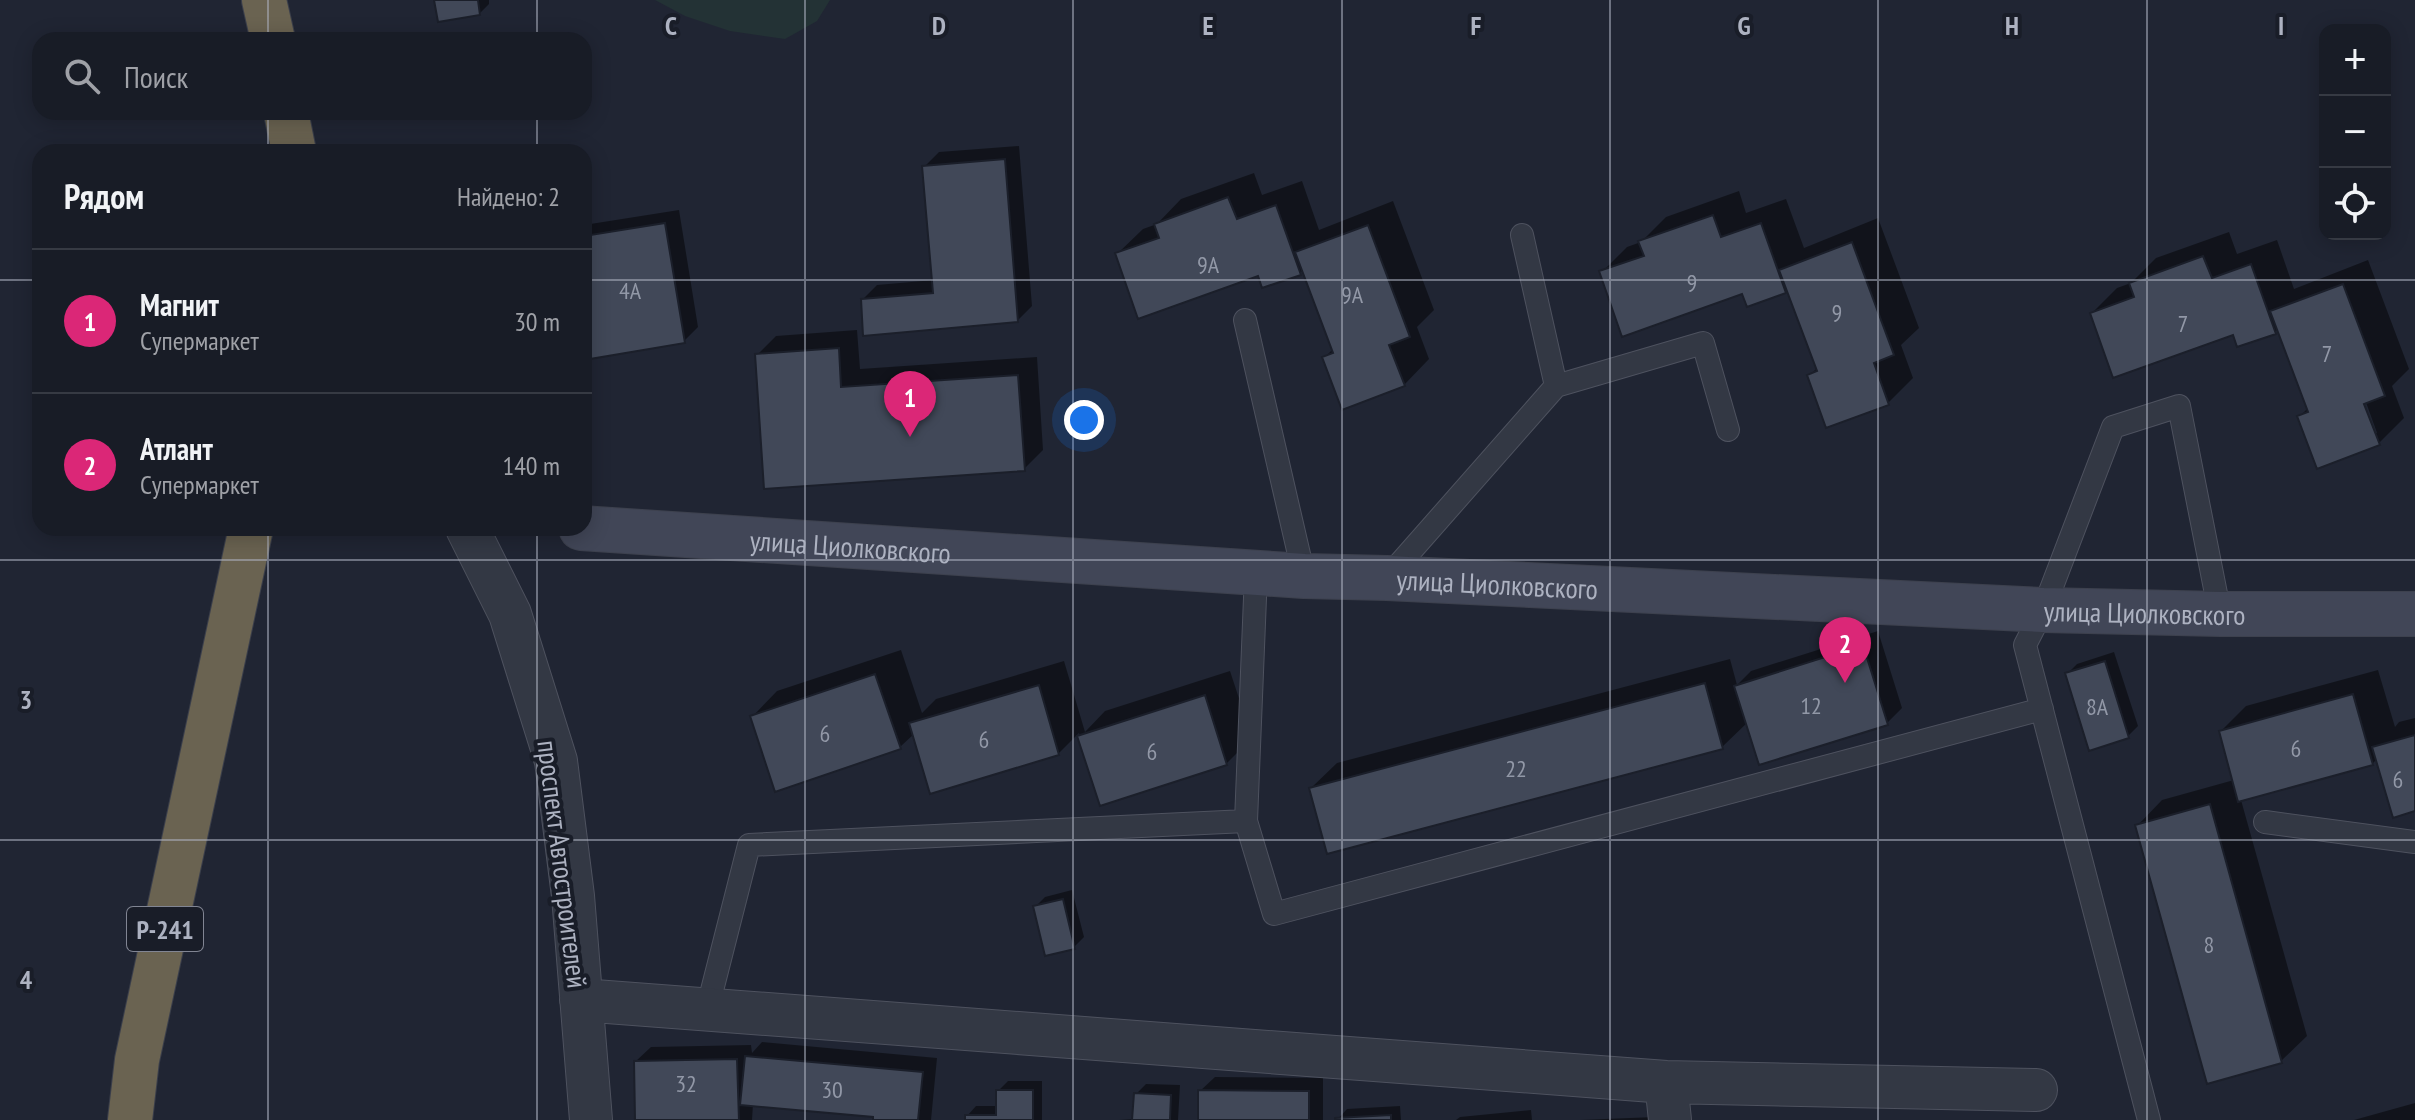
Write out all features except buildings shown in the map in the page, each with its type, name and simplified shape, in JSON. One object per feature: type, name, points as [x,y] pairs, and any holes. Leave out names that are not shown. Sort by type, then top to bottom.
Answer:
[{"type":"highway","points":[[264,0],[271,32]]},
{"type":"highway","points":[[288,120],[292,144]]},
{"type":"highway","name":"Р-241","points":[[130,1120],[137,1060],[249,536]]},
{"type":"street","name":"улица Циолковского","points":[[592,529],[1304,576],[2043,610],[2415,614]]},
{"type":"street","name":"проспект Автостроителей","points":[[471,536],[510,614],[556,761],[573,896],[591,1120]]},
{"type":"street","points":[[581,1000],[1668,1101],[2036,1090]]},
{"type":"lane","points":[[1522,235],[1556,386]]},
{"type":"lane","points":[[1245,320],[1304,576]]},
{"type":"lane","points":[[1387,578],[1556,386],[1703,343],[1728,430]]},
{"type":"lane","points":[[2149,1120],[2025,645],[2043,610],[2113,427],[2179,406],[2220,614]]},
{"type":"lane","points":[[1256,573],[1246,821],[1274,914],[2042,709]]},
{"type":"lane","points":[[707,1010],[749,845],[1246,821]]},
{"type":"lane","points":[[2265,822],[2415,842]]},
{"type":"shaded area","points":[[655,0],[830,0],[817,21],[785,39],[730,31],[685,16]]},
{"type":"place","name":"Магнит","points":[[910,437]]},
{"type":"place","name":"Атлант","points":[[1845,683]]}]
